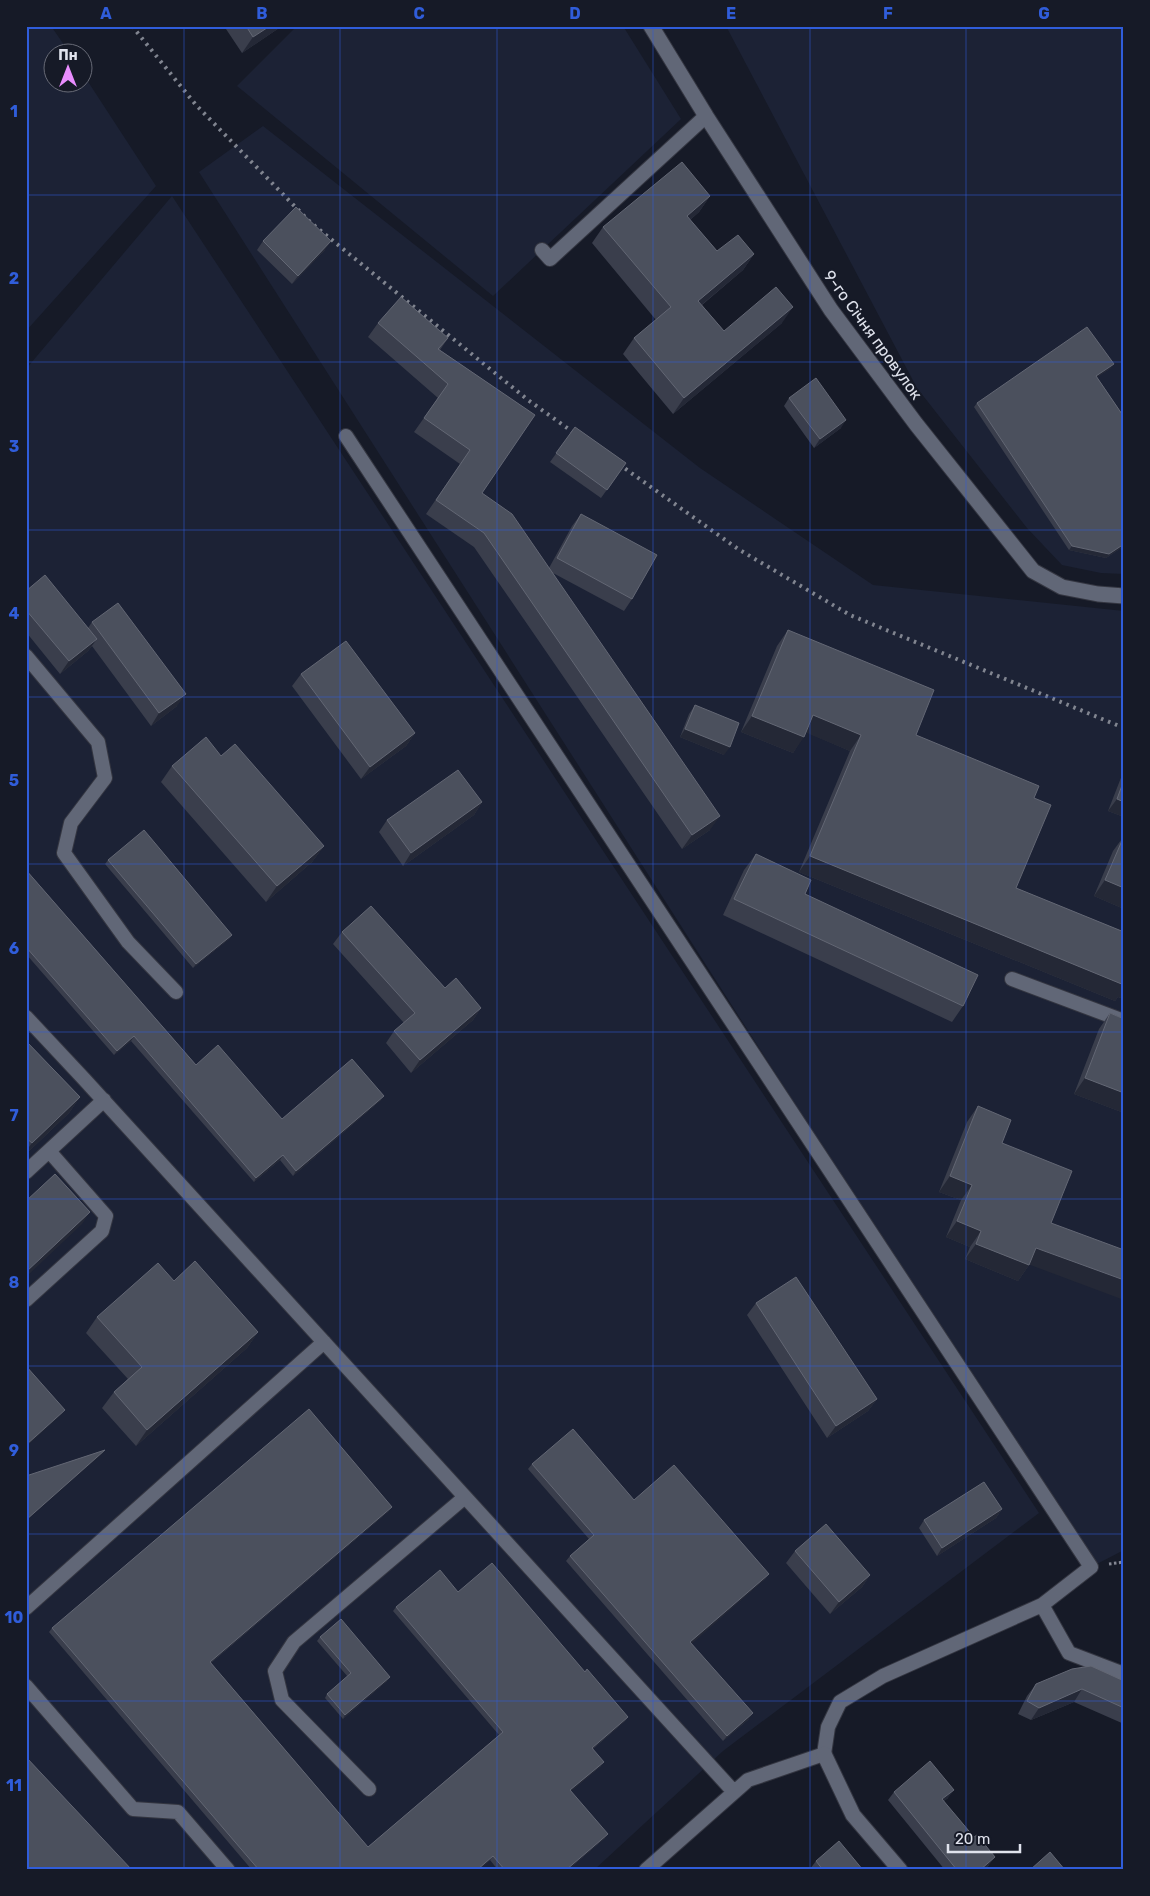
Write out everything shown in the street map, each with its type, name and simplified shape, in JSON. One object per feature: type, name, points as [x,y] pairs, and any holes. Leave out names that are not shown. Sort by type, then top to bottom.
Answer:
[{"type":"street","name":"9-го Січня провулок","points":[[650,26],[831,310],[916,424],[1033,571],[1062,587],[1098,594],[1124,596]]},
{"type":"street","points":[[824,1754],[853,1815],[900,1870]]},
{"type":"lane","points":[[542,250],[550,259],[706,116]]},
{"type":"lane","points":[[346,436],[1091,1567],[1042,1605],[883,1676],[840,1702],[828,1727],[824,1754],[748,1780],[646,1870]]},
{"type":"lane","points":[[26,656],[98,742],[104,778],[72,823],[64,854],[128,942],[176,992]]},
{"type":"lane","points":[[1012,979],[1124,1021]]},
{"type":"lane","points":[[26,1017],[104,1100],[734,1792]]},
{"type":"lane","points":[[26,1172],[104,1100]]},
{"type":"lane","points":[[26,1300],[102,1231],[106,1216],[49,1151]]},
{"type":"lane","points":[[26,1608],[324,1342]]},
{"type":"lane","points":[[370,1789],[282,1700],[274,1671],[294,1642],[465,1496]]},
{"type":"lane","points":[[1042,1605],[1069,1653],[1124,1674]]},
{"type":"lane","points":[[26,1686],[133,1810],[178,1812],[228,1870]]},
{"type":"shaded area","points":[[26,26],[51,26],[62,42],[42,42],[42,92],[92,92],[92,88],[156,186],[26,331]]},
{"type":"shaded area","points":[[297,26],[623,26],[681,119],[493,296],[237,86]]},
{"type":"shaded area","points":[[726,26],[1124,26],[1124,574],[1101,573],[1062,565],[1027,528],[917,388]]},
{"type":"shaded area","points":[[263,126],[700,468],[873,585],[1124,611],[1124,1550],[1091,1567],[199,172]]},
{"type":"shaded area","points":[[172,196],[1039,1513],[723,1751],[594,1870],[26,1870],[26,369]]},
{"type":"building","points":[[246,26],[270,26],[253,37]]},
{"type":"building","points":[[682,162],[710,196],[687,216],[717,251],[738,235],[754,254],[698,301],[724,331],[776,287],[793,307],[684,398],[634,338],[671,307],[603,227]]},
{"type":"building","points":[[296,207],[331,241],[298,276],[263,241]]},
{"type":"building","points":[[401,297],[448,338],[438,349],[535,415],[482,493],[512,514],[720,816],[692,835],[484,533],[436,500],[470,450],[424,418],[448,384],[378,323]]},
{"type":"building","points":[[1087,327],[1114,364],[1096,376],[1124,417],[1124,544],[1109,554],[1072,546],[977,403]]},
{"type":"building","points":[[816,378],[846,420],[820,439],[789,398]]},
{"type":"building","points":[[575,427],[626,463],[607,490],[556,453]]},
{"type":"building","points":[[581,514],[657,555],[632,599],[557,558]]},
{"type":"building","points":[[45,575],[97,639],[69,661],[26,610],[26,591]]},
{"type":"building","points":[[118,603],[186,694],[159,713],[92,622]]},
{"type":"building","points":[[788,630],[934,690],[916,735],[1039,786],[1034,798],[1051,805],[1016,888],[1124,932],[1124,985],[810,856],[861,735],[813,715],[804,737],[752,716]]},
{"type":"building","points":[[346,641],[415,733],[370,767],[301,674]]},
{"type":"building","points":[[695,705],[739,723],[730,747],[685,729]]},
{"type":"building","points":[[206,737],[221,756],[235,744],[324,846],[277,886],[172,766]]},
{"type":"building","points":[[458,770],[482,802],[411,853],[387,820]]},
{"type":"building","points":[[1124,780],[1124,802],[1117,799]]},
{"type":"building","points":[[144,830],[232,935],[196,964],[108,860]]},
{"type":"building","points":[[1124,836],[1124,888],[1105,880]]},
{"type":"building","points":[[756,854],[811,880],[805,894],[978,975],[963,1006],[734,899]]},
{"type":"building","points":[[26,870],[196,1065],[218,1045],[282,1119],[352,1059],[384,1096],[296,1171],[283,1155],[256,1178],[134,1036],[117,1051],[26,947]]},
{"type":"building","points":[[371,906],[445,988],[456,978],[481,1008],[420,1060],[394,1031],[415,1013],[342,932]]},
{"type":"building","points":[[1110,1013],[1124,1019],[1124,1093],[1085,1078]]},
{"type":"building","points":[[26,1041],[80,1097],[32,1143],[26,1138]]},
{"type":"building","points":[[978,1106],[1011,1120],[1002,1143],[1072,1171],[1051,1223],[1124,1250],[1124,1280],[1036,1248],[1029,1265],[976,1244],[981,1231],[957,1221],[972,1185],[950,1176]]},
{"type":"building","points":[[55,1174],[90,1212],[26,1272],[26,1201]]},
{"type":"building","points":[[195,1261],[258,1332],[147,1430],[114,1392],[142,1367],[97,1317],[158,1263],[174,1281]]},
{"type":"building","points":[[796,1277],[877,1399],[836,1426],[756,1303]]},
{"type":"building","points":[[26,1366],[65,1410],[26,1445]]},
{"type":"building","points":[[309,1409],[392,1507],[210,1662],[368,1847],[503,1732],[396,1607],[440,1570],[458,1592],[492,1563],[585,1672],[587,1669],[628,1717],[592,1748],[604,1762],[570,1790],[608,1834],[566,1870],[505,1870],[493,1856],[477,1870],[259,1870],[52,1628]]},
{"type":"building","points":[[573,1429],[634,1500],[674,1465],[769,1574],[690,1642],[753,1713],[727,1736],[570,1556],[594,1535],[532,1464]]},
{"type":"building","points":[[105,1450],[26,1520],[26,1476]]},
{"type":"building","points":[[984,1482],[1002,1509],[942,1548],[924,1520]]},
{"type":"building","points":[[826,1524],[870,1575],[839,1602],[795,1551]]},
{"type":"building","points":[[341,1619],[390,1677],[345,1715],[327,1694],[351,1673],[320,1637]]},
{"type":"building","points":[[1091,1666],[1124,1681],[1124,1708],[1082,1689],[1039,1708],[1027,1701],[1036,1684],[1072,1669]]},
{"type":"building","points":[[26,1757],[132,1870],[26,1870]]},
{"type":"building","points":[[930,1761],[954,1790],[942,1799],[974,1837],[977,1835],[995,1857],[980,1870],[957,1870],[894,1792]]},
{"type":"building","points":[[839,1841],[863,1870],[823,1870],[816,1861]]},
{"type":"building","points":[[1050,1852],[1065,1870],[1030,1870]]},
{"type":"railway","points":[[132,26],[196,105],[310,222],[528,400],[584,440]]},
{"type":"railway","points":[[613,460],[738,549],[850,615],[1124,728]]}]
